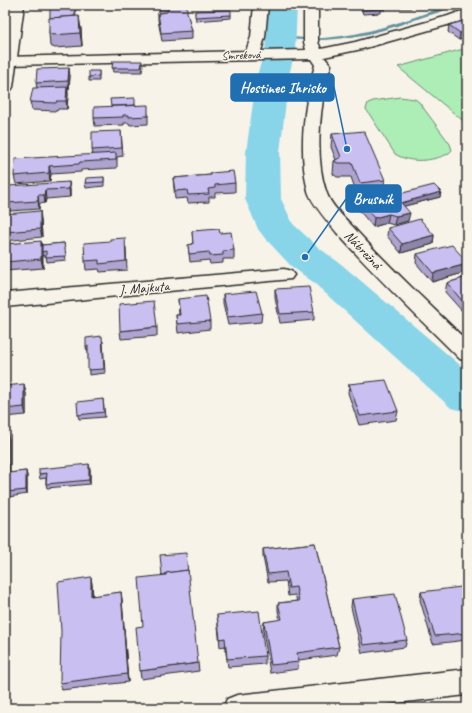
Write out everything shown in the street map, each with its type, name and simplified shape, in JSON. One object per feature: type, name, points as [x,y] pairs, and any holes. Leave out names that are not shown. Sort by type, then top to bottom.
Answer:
[{"type":"main road","points":[[5,87],[7,61],[17,5]]},
{"type":"street","points":[[260,54],[254,48],[258,37],[261,5]]},
{"type":"street","name":"Nábrežná","points":[[311,5],[312,44],[323,65],[318,82],[310,148],[317,192],[331,214],[360,247],[467,354]]},
{"type":"street","name":"Smreková","points":[[7,61],[293,54],[312,44],[357,46],[453,19],[467,13]]},
{"type":"street","name":"J. Majkuta","points":[[5,300],[284,275]]},
{"type":"street","points":[[237,708],[467,682]]},
{"type":"green space","points":[[467,48],[467,124],[398,67]]},
{"type":"green space","points":[[400,97],[415,99],[419,102],[450,144],[452,150],[448,154],[428,160],[415,160],[395,154],[366,109],[368,103],[373,101]]},
{"type":"building","points":[[187,5],[187,12],[192,31],[161,33],[158,13],[168,11],[168,6]]},
{"type":"building","points":[[362,5],[385,6],[380,6],[381,9],[363,10]]},
{"type":"building","points":[[75,7],[75,16],[50,18],[50,8]]},
{"type":"building","points":[[159,10],[168,10],[168,11],[159,13]]},
{"type":"building","points":[[231,10],[231,15],[195,17],[195,11]]},
{"type":"building","points":[[79,16],[80,33],[53,35],[49,33],[49,18]]},
{"type":"building","points":[[467,20],[467,31],[460,33],[449,25]]},
{"type":"building","points":[[113,61],[142,61],[141,68],[112,68]]},
{"type":"building","points":[[69,68],[68,81],[36,83],[37,69]]},
{"type":"building","points":[[89,71],[99,71],[99,76],[89,77]]},
{"type":"building","points":[[67,87],[66,101],[57,101],[56,103],[30,102],[33,88]]},
{"type":"building","points":[[135,98],[135,105],[111,106],[110,99]]},
{"type":"building","points":[[148,105],[148,116],[129,117],[129,115],[123,115],[123,117],[94,118],[94,107]]},
{"type":"building","points":[[121,131],[122,148],[92,150],[92,132]]},
{"type":"building","points":[[364,131],[385,180],[360,183],[352,163],[338,163],[334,161],[341,157],[332,134]]},
{"type":"building","points":[[116,153],[116,160],[80,162],[79,164],[49,166],[49,173],[14,176],[15,159]]},
{"type":"building","points":[[233,171],[235,183],[215,185],[215,188],[208,189],[209,194],[188,195],[187,190],[175,191],[173,178],[211,175],[211,173]]},
{"type":"building","points":[[104,177],[104,182],[85,183],[86,178]]},
{"type":"building","points":[[69,182],[69,189],[45,190],[44,195],[38,195],[38,201],[7,203],[8,186]]},
{"type":"building","points":[[434,185],[441,192],[401,203],[395,195]]},
{"type":"building","points":[[392,192],[410,213],[396,216],[389,214],[374,218],[359,201]]},
{"type":"building","points":[[40,211],[40,229],[5,232],[5,214]]},
{"type":"building","points":[[420,219],[434,235],[402,244],[388,228]]},
{"type":"building","points":[[219,229],[220,233],[231,232],[234,250],[223,251],[223,255],[210,256],[209,252],[189,254],[188,245],[193,244],[192,231]]},
{"type":"building","points":[[125,238],[126,261],[99,264],[99,260],[85,261],[84,243]]},
{"type":"building","points":[[41,241],[41,259],[5,262],[5,244]]},
{"type":"building","points":[[64,243],[66,256],[46,257],[46,251],[42,252],[42,245]]},
{"type":"building","points":[[452,245],[467,262],[467,264],[433,273],[417,254]]},
{"type":"building","points":[[467,277],[467,302],[464,303],[447,283]]},
{"type":"building","points":[[309,287],[314,312],[280,314],[275,289]]},
{"type":"building","points":[[256,291],[262,313],[228,317],[223,294]]},
{"type":"building","points":[[206,296],[210,321],[177,324],[176,315],[180,315],[178,299]]},
{"type":"building","points":[[154,301],[157,327],[120,331],[119,304]]},
{"type":"building","points":[[102,336],[104,369],[88,370],[88,346],[86,347],[86,338]]},
{"type":"building","points":[[386,380],[398,411],[360,416],[349,384]]},
{"type":"building","points":[[24,384],[24,407],[5,409],[5,386]]},
{"type":"building","points":[[103,399],[104,412],[78,415],[77,402]]},
{"type":"building","points":[[5,430],[7,430],[6,500],[5,500]]},
{"type":"building","points":[[89,464],[89,480],[46,484],[47,473],[39,474],[39,469]]},
{"type":"building","points":[[26,471],[26,490],[7,492],[8,473]]},
{"type":"building","points":[[315,543],[339,647],[297,653],[299,662],[271,665],[264,622],[282,619],[278,603],[299,601],[296,587],[289,588],[286,572],[268,574],[263,549]]},
{"type":"building","points":[[186,553],[188,570],[166,573],[166,575],[162,575],[160,555]]},
{"type":"building","points":[[188,570],[198,663],[140,671],[136,627],[143,626],[139,578],[166,575],[166,573]]},
{"type":"building","points":[[91,577],[91,596],[121,592],[127,674],[60,683],[61,631],[58,582]]},
{"type":"building","points":[[461,587],[467,604],[467,633],[435,636],[421,592]]},
{"type":"building","points":[[395,594],[407,640],[363,645],[352,599]]},
{"type":"building","points":[[259,611],[265,656],[227,659],[225,638],[220,639],[217,615]]},
{"type":"building","points":[[467,706],[467,708],[452,708]]},
{"type":"waterway","points":[[283,5],[280,51],[273,75],[263,152],[263,199],[277,229],[305,257],[327,273],[467,396]]},
{"type":"waterway","points":[[281,37],[302,40],[324,39],[368,33],[412,20],[452,5]]},
{"type":"place","name":"Hostinec Ihrisko","points":[[347,149]]},
{"type":"place","name":"Brusník","points":[[305,257]]}]
